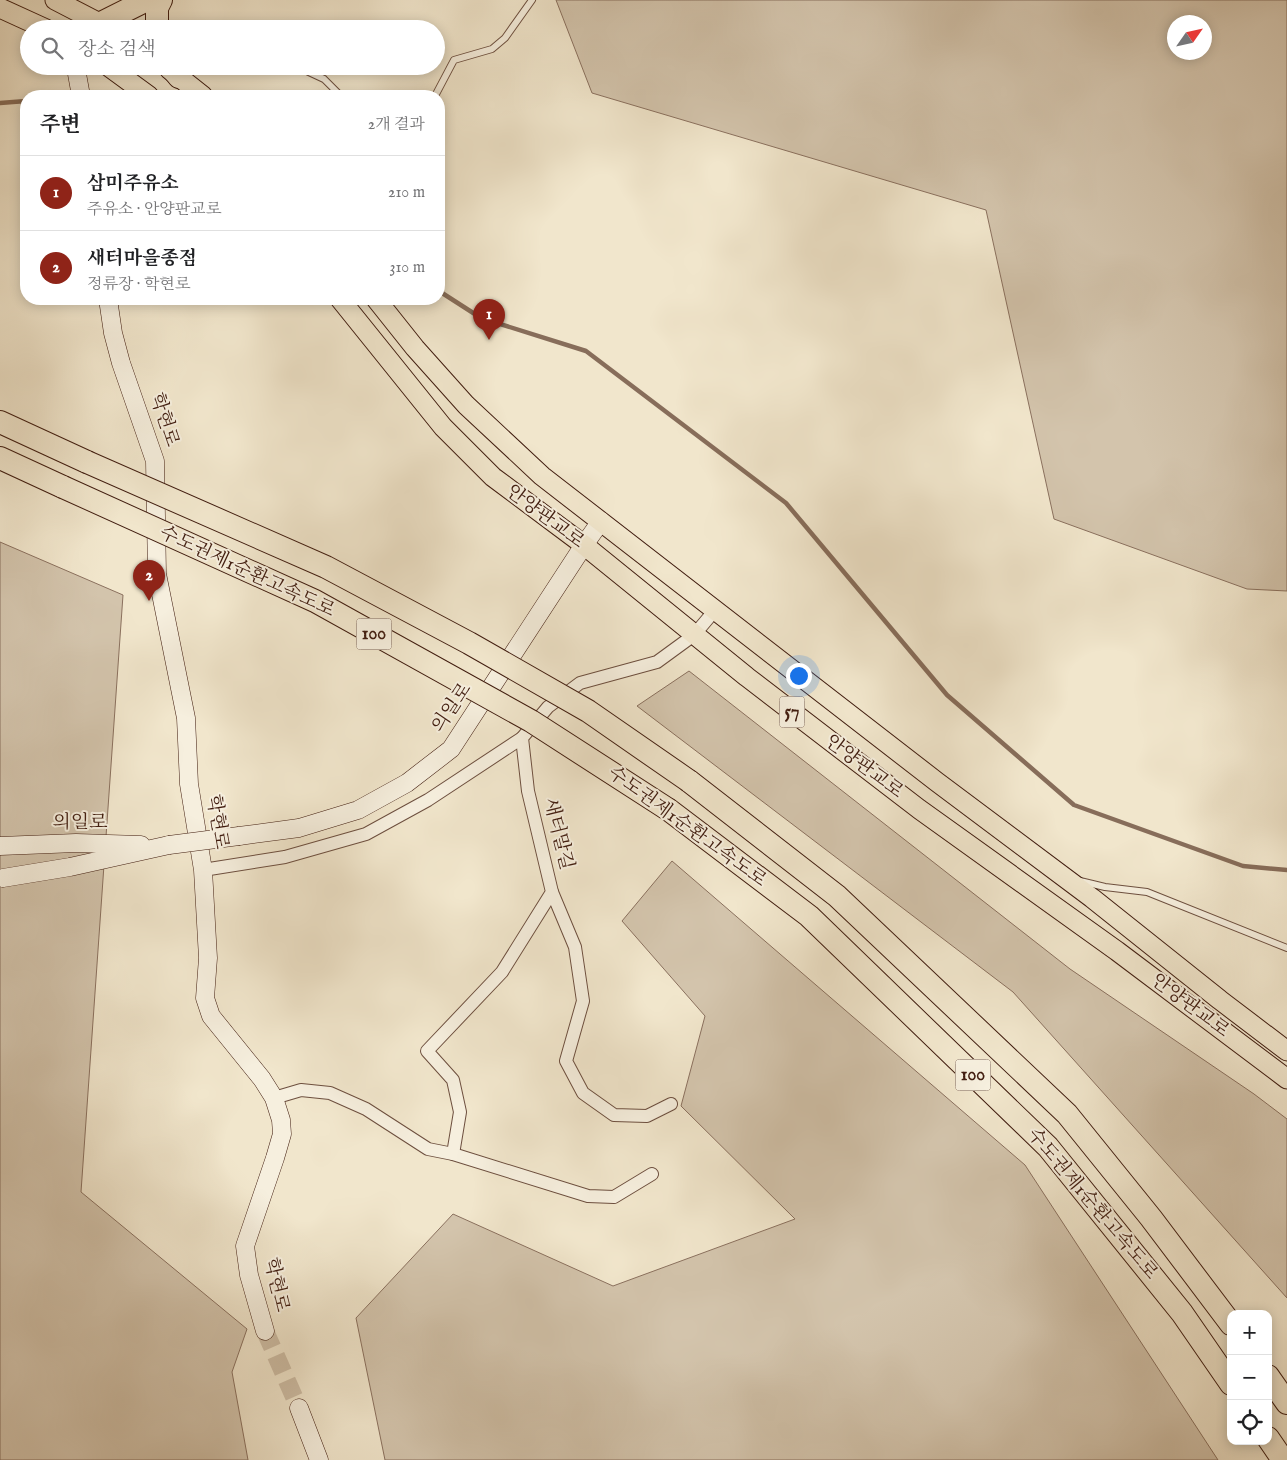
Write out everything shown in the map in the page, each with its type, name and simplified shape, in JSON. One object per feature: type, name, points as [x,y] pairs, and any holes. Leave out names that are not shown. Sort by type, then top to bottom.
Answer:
[{"type":"highway","points":[[107,20],[120,0]]},
{"type":"highway","points":[[114,20],[147,0]]},
{"type":"highway","points":[[157,20],[157,8],[161,0]]},
{"type":"highway","name":"수도권제1순환고속도로","points":[[0,422],[326,567],[469,643],[588,711],[689,782],[837,896],[1066,1114],[1151,1218],[1227,1319]]},
{"type":"highway","name":"수도권제1순환고속도로","points":[[0,458],[315,601],[531,721],[669,810],[808,916],[1048,1146],[1182,1313],[1227,1378]]},
{"type":"highway","points":[[1272,1382],[1287,1403]]},
{"type":"highway","points":[[1272,1444],[1284,1460]]},
{"type":"main road","points":[[55,0],[91,20]]},
{"type":"main road","points":[[0,8],[26,20]]},
{"type":"main road","points":[[120,75],[141,90]]},
{"type":"main road","name":"안양판교로","points":[[345,305],[443,428],[493,477],[584,545],[694,635],[919,809],[1117,951],[1287,1079]]},
{"type":"main road","name":"안양판교로","points":[[381,305],[415,348],[466,405],[542,476],[937,782],[1065,877],[1287,1051]]},
{"type":"street","points":[[77,75],[80,90]]},
{"type":"street","name":"학현로","points":[[109,305],[113,333],[119,355],[155,461],[157,574],[186,718],[189,784],[203,870],[208,958],[205,998],[211,1016],[256,1072],[274,1098],[281,1120],[282,1134],[245,1246],[249,1275],[265,1331]]},
{"type":"street","name":"의일로","points":[[3,878],[70,867],[169,846],[300,828],[358,810],[407,783],[451,749],[601,521]]},
{"type":"street","points":[[203,870],[285,857],[366,834],[428,800],[522,738],[548,707],[580,683],[657,662],[694,635],[716,609]]},
{"type":"street","name":"새터말길","points":[[453,1154],[460,1112],[452,1080],[427,1051],[502,972],[552,892],[528,791],[522,738]]},
{"type":"street","name":"의일로","points":[[0,846],[76,843],[169,846]]},
{"type":"street","points":[[552,892],[575,947],[582,1001],[566,1061],[570,1069],[584,1093],[614,1115],[647,1116],[671,1104]]},
{"type":"street","points":[[274,1098],[301,1090],[330,1093],[366,1108],[428,1148],[588,1196],[614,1197],[652,1174]]},
{"type":"street","points":[[299,1408],[319,1460]]},
{"type":"lane","points":[[439,90],[454,60],[492,48],[505,38],[532,0]]},
{"type":"lane","points":[[315,75],[324,79],[335,90]]},
{"type":"lane","points":[[1065,877],[1105,887],[1147,892],[1287,948]]},
{"type":"shaded area","points":[[556,0],[1287,0],[1287,591],[1247,589],[1054,519],[986,210],[592,93]]},
{"type":"shaded area","points":[[0,542],[123,595],[81,1192],[247,1329],[232,1372],[248,1460],[0,1460]]},
{"type":"shaded area","points":[[689,671],[1070,969],[1254,1094],[1287,1119],[1287,1298],[1013,992],[637,706]]},
{"type":"shaded area","points":[[672,861],[1025,1165],[1218,1460],[385,1460],[356,1318],[453,1214],[613,1286],[795,1219],[681,1106],[705,1016],[622,921]]},
{"type":"waterway","points":[[0,103],[20,101]]},
{"type":"waterway","points":[[445,295],[481,318],[586,351],[786,503],[947,695],[1074,805],[1243,866],[1287,870]]},
{"type":"tunnel","points":[[265,1331],[299,1408]]},
{"type":"place","name":"삼미주유소","points":[[489,340]]},
{"type":"place","name":"새터마을종점","points":[[149,601]]}]
